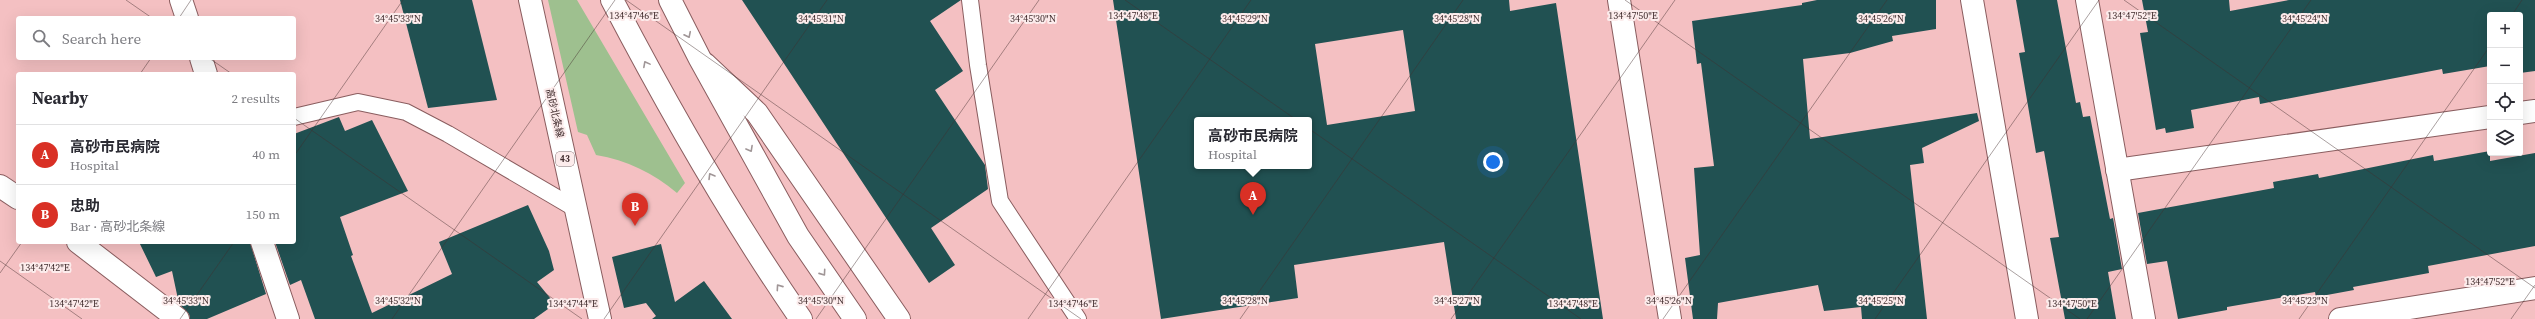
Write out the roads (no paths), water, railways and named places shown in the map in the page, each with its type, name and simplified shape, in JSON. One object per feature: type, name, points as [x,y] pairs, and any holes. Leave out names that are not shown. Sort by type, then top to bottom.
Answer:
[{"type":"street","points":[[181,0],[186,16]]},
{"type":"street","name":"高砂北条線","points":[[530,0],[600,319]]},
{"type":"street","points":[[612,0],[653,79],[766,269],[801,319]]},
{"type":"street","points":[[670,0],[700,59],[798,236],[855,319]]},
{"type":"street","points":[[1619,0],[1670,319]]},
{"type":"street","points":[[1972,0],[2026,319]]},
{"type":"street","points":[[2087,0],[2144,319]]},
{"type":"street","points":[[700,59],[757,113],[899,319]]},
{"type":"street","points":[[202,60],[205,72]]},
{"type":"street","points":[[2523,112],[2535,110]]},
{"type":"street","points":[[2117,170],[2487,117]]},
{"type":"street","points":[[0,186],[16,197]]},
{"type":"street","points":[[81,244],[178,319]]},
{"type":"street","points":[[263,244],[288,319]]},
{"type":"street","points":[[2340,319],[2535,288]]},
{"type":"lane","points":[[970,0],[978,65],[1000,201],[1078,319]]},
{"type":"lane","points":[[296,117],[358,102],[406,112],[448,134],[576,209]]},
{"type":"place","name":"高砂市民病院","points":[[1253,215]]},
{"type":"place","name":"忠助","points":[[635,226]]}]
